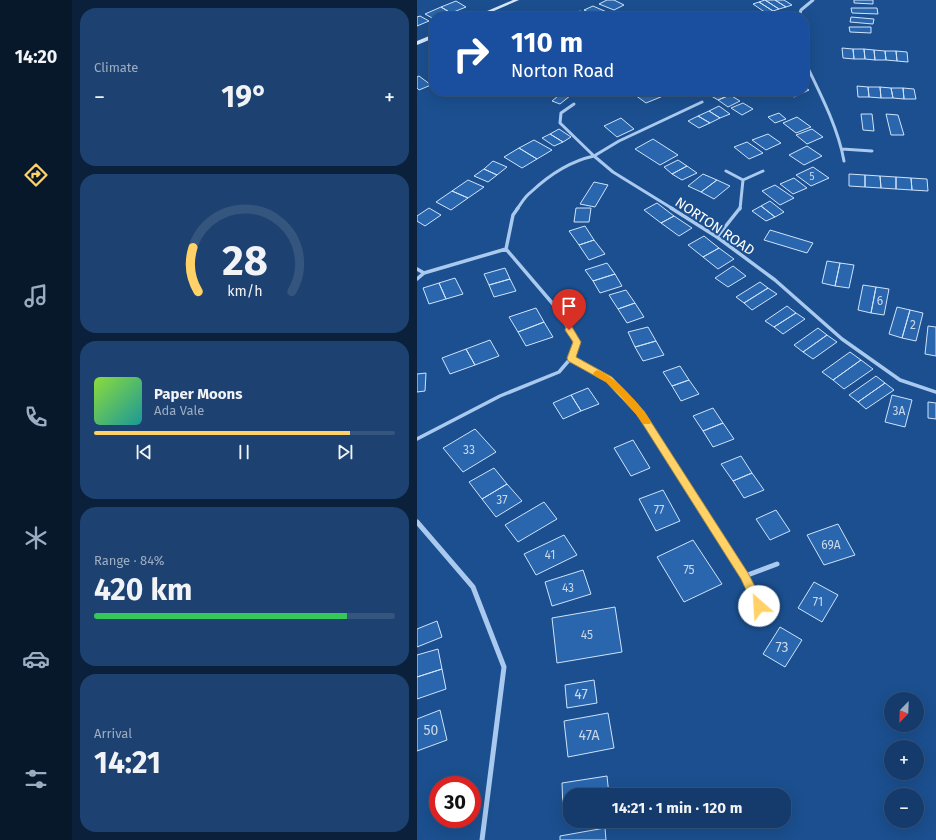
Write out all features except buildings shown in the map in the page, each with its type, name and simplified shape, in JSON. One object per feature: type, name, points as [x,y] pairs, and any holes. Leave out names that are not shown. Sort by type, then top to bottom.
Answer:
[{"type":"street","points":[[488,12],[517,0]]},
{"type":"street","points":[[800,12],[813,0]]},
{"type":"street","points":[[417,43],[429,38]]},
{"type":"street","points":[[809,70],[820,92],[842,149],[844,161]]},
{"type":"street","points":[[506,249],[513,215],[530,192],[559,171],[580,159],[594,156],[619,141],[702,102]]},
{"type":"street","name":"NORTON ROAD","points":[[574,104],[561,113],[560,123],[613,172],[717,237],[775,280],[842,339],[900,380],[936,392]]},
{"type":"street","points":[[842,149],[872,151]]},
{"type":"street","points":[[726,171],[743,180]]},
{"type":"street","points":[[743,180],[763,171]]},
{"type":"street","points":[[717,237],[740,210],[743,180]]},
{"type":"street","points":[[417,279],[424,273],[506,249]]},
{"type":"street","points":[[417,439],[500,396],[559,372],[571,358],[577,342],[553,304],[506,249]]},
{"type":"street","points":[[417,269],[424,273]]},
{"type":"street","points":[[571,358],[609,380],[641,413],[745,576],[759,606]]},
{"type":"street","points":[[417,522],[473,587],[504,667],[482,840]]},
{"type":"street","points":[[745,576],[777,564]]},
{"type":"slow traffic","points":[[597,373],[609,380],[641,413],[646,422]]},
{"type":"route","points":[[569,330],[577,342],[571,358],[609,380],[641,413],[745,576],[759,606]]}]
